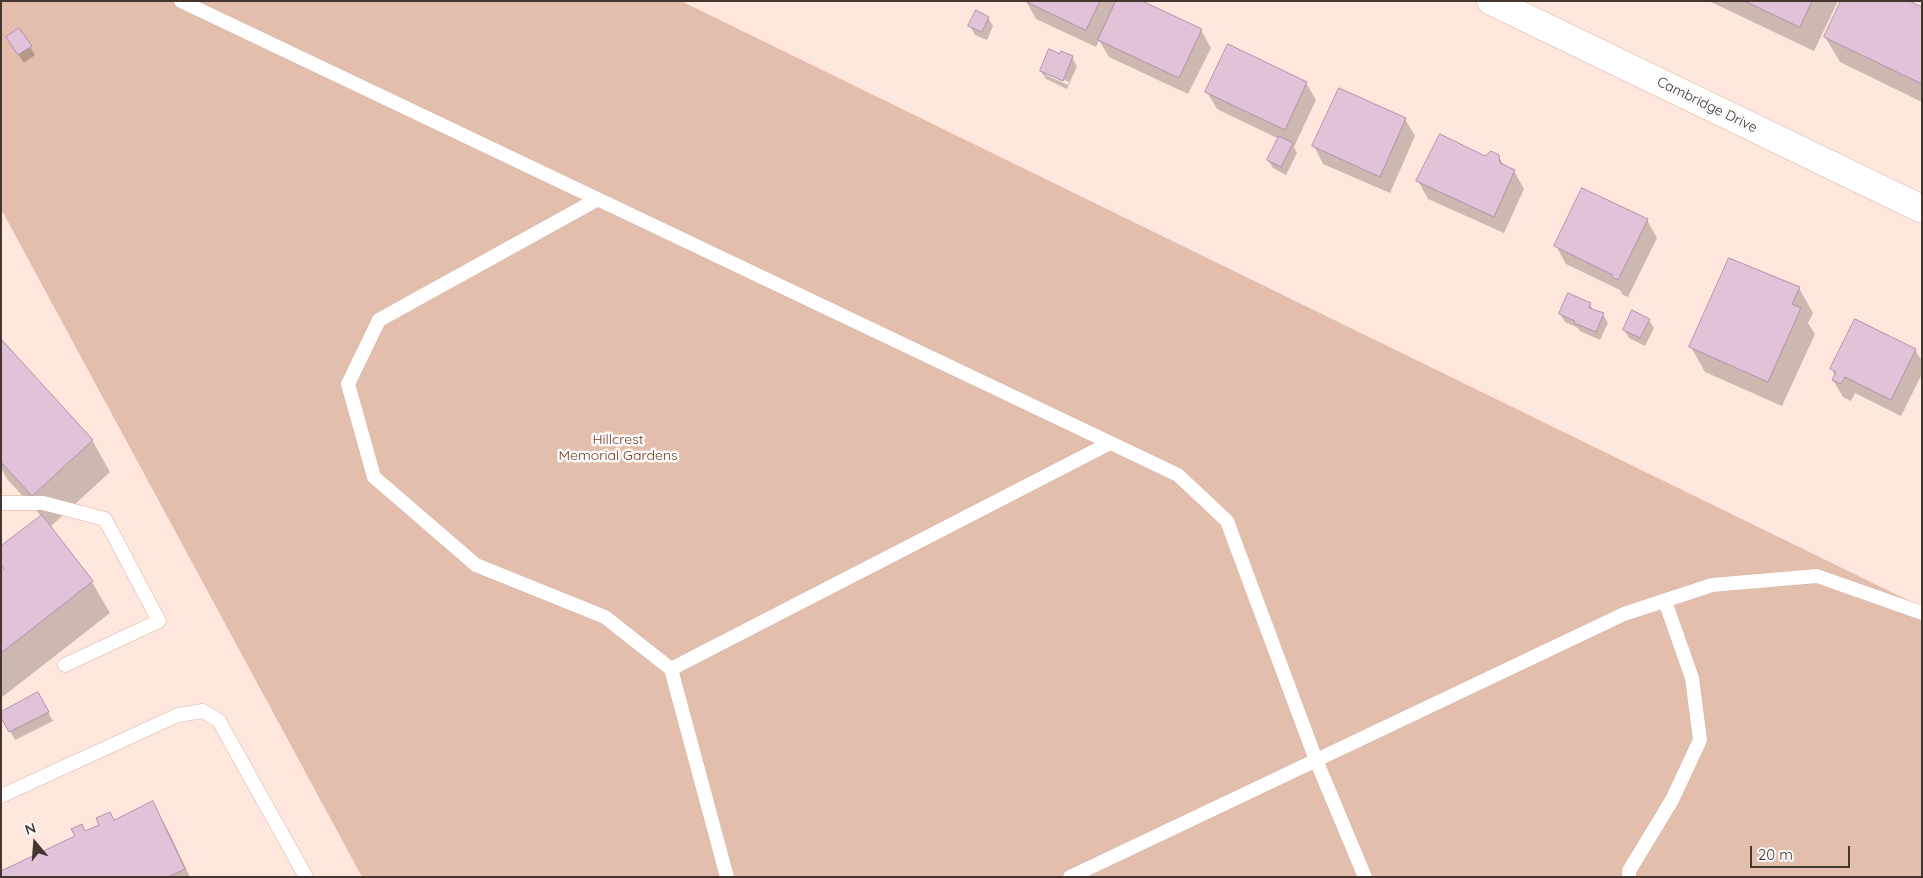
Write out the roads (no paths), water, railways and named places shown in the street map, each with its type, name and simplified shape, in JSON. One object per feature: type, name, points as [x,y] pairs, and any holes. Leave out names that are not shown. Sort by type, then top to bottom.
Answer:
[{"type":"street","name":"Cambridge Drive","points":[[1491,1],[1922,209]]},
{"type":"lane","points":[[181,1],[1178,475],[1227,521],[1316,760],[1364,877]]},
{"type":"lane","points":[[598,199],[379,320],[348,384],[374,477],[476,564],[605,617],[671,669],[727,877]]},
{"type":"lane","points":[[671,669],[1110,443]]},
{"type":"lane","points":[[1,503],[43,503],[105,519],[159,622],[65,665]]},
{"type":"lane","points":[[1070,877],[1624,614],[1712,585],[1817,576],[1922,613]]},
{"type":"lane","points":[[1629,877],[1629,871],[1672,800],[1700,740],[1692,678],[1665,601]]},
{"type":"lane","points":[[1,796],[178,715],[203,711],[219,721],[306,877]]},
{"type":"park label","name":"Hillcrest Memorial Gardens","points":[[618,448]]}]
